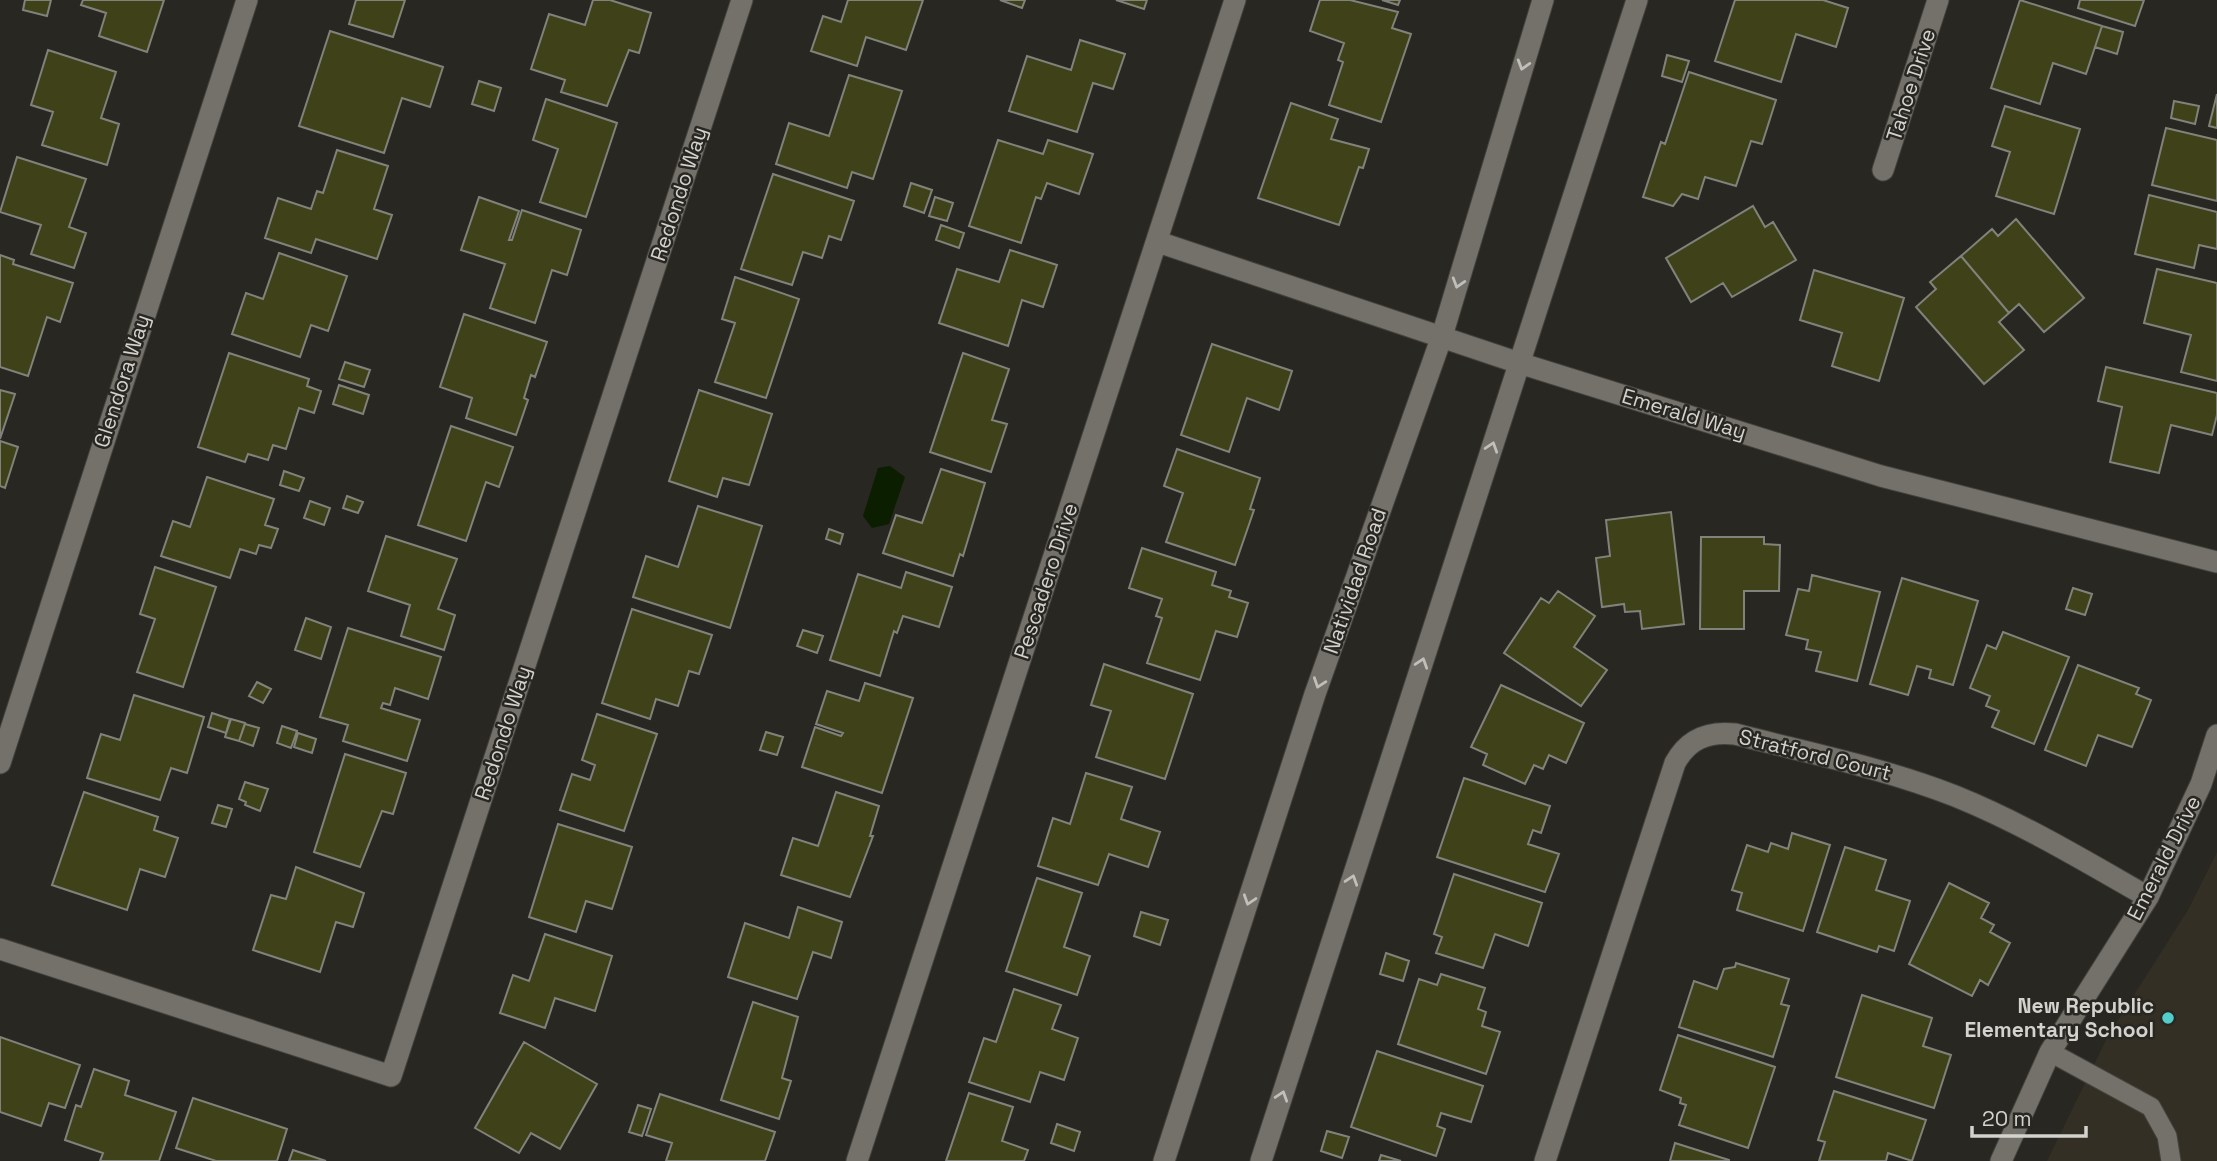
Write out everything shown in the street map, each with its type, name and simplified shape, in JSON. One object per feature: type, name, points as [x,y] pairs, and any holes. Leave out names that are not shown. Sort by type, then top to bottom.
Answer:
[{"type":"street","name":"Glendora Way","points":[[0,763],[247,0]]},
{"type":"street","name":"Redondo Way","points":[[0,949],[391,1076],[742,0]]},
{"type":"street","name":"Pescadero Drive","points":[[856,1161],[1235,0]]},
{"type":"street","name":"Natividad Road","points":[[1164,1161],[1315,694],[1442,336],[1543,0]]},
{"type":"street","points":[[1261,1161],[1636,0]]},
{"type":"street","name":"Tahoe Drive","points":[[1883,170],[1938,0]]},
{"type":"street","name":"Emerald Way","points":[[1158,242],[1519,363],[1881,476],[2217,562]]},
{"type":"street","name":"Stratford Court","points":[[1545,1161],[1675,764],[1688,745],[1708,734],[1748,737],[1905,779],[1955,796],[2043,837],[2148,897]]},
{"type":"street","name":"Emerald Drive","points":[[2001,1161],[2050,1052],[2148,897],[2201,784],[2217,735]]},
{"type":"lane","points":[[2050,1052],[2151,1107],[2167,1136],[2171,1161]]},
{"type":"shaded area","points":[[890,466],[905,477],[889,524],[872,528],[863,516],[878,468]]},
{"type":"shaded area","name":"New Republic Elementary School","points":[[2217,852],[2217,1161],[2047,1161],[2108,1036],[2188,910]]},
{"type":"building","points":[[25,0],[51,0],[47,16],[23,10]]},
{"type":"building","points":[[83,0],[164,0],[147,52],[99,36],[106,13],[81,5]]},
{"type":"building","points":[[356,0],[405,0],[393,37],[349,24]]},
{"type":"building","points":[[593,0],[610,0],[651,13],[639,53],[629,50],[607,106],[561,92],[565,80],[531,69],[549,14],[585,25]]},
{"type":"building","points":[[848,0],[923,0],[906,50],[866,37],[857,66],[811,51],[823,16],[841,22]]},
{"type":"building","points":[[1000,0],[1025,0],[1022,8]]},
{"type":"building","points":[[1116,0],[1147,0],[1144,9]]},
{"type":"building","points":[[1320,0],[1350,0],[1398,12],[1392,28],[1411,34],[1381,122],[1329,105],[1343,62],[1338,60],[1344,43],[1310,31]]},
{"type":"building","points":[[1382,0],[1400,0],[1398,5]]},
{"type":"building","points":[[1735,0],[1823,0],[1848,8],[1836,47],[1796,34],[1781,82],[1715,61]]},
{"type":"building","points":[[2020,0],[2102,26],[2086,74],[2053,63],[2040,104],[1991,88]]},
{"type":"building","points":[[2080,0],[2144,0],[2135,26],[2078,8]]},
{"type":"building","points":[[2102,26],[2123,32],[2117,54],[2095,47]]},
{"type":"building","points":[[330,31],[443,67],[430,107],[402,98],[384,153],[299,126]]},
{"type":"building","points":[[1080,40],[1125,54],[1113,89],[1093,83],[1077,132],[1009,111],[1027,56],[1071,70]]},
{"type":"building","points":[[48,50],[116,72],[101,118],[119,124],[107,165],[42,145],[53,112],[31,105]]},
{"type":"building","points":[[1667,55],[1689,61],[1682,82],[1662,76]]},
{"type":"building","points":[[1689,72],[1776,100],[1762,144],[1751,141],[1736,186],[1705,177],[1698,199],[1682,194],[1673,206],[1643,197],[1661,142],[1665,144]]},
{"type":"building","points":[[849,75],[902,91],[873,179],[852,172],[847,188],[776,164],[789,123],[829,136]]},
{"type":"building","points":[[479,81],[501,88],[494,111],[472,104]]},
{"type":"building","points":[[2217,94],[2217,128],[2209,126]]},
{"type":"building","points":[[546,99],[617,123],[586,217],[540,202],[558,149],[533,140]]},
{"type":"building","points":[[2174,101],[2199,106],[2195,124],[2171,118]]},
{"type":"building","points":[[1291,103],[1338,119],[1331,139],[1369,149],[1363,168],[1359,167],[1339,225],[1258,198]]},
{"type":"building","points":[[2005,106],[2080,129],[2054,214],[1996,196],[2010,152],[1992,146]]},
{"type":"building","points":[[2166,128],[2217,140],[2217,201],[2152,185]]},
{"type":"building","points":[[998,140],[1043,154],[1048,140],[1093,154],[1079,194],[1047,183],[1041,199],[1036,197],[1021,243],[969,226]]},
{"type":"building","points":[[337,150],[388,166],[374,209],[392,215],[377,259],[316,239],[311,253],[265,238],[278,198],[311,209],[317,191],[323,193]]},
{"type":"building","points":[[17,157],[86,179],[69,227],[86,233],[74,268],[31,254],[41,225],[0,212]]},
{"type":"building","points":[[773,174],[854,201],[841,240],[829,236],[822,258],[803,252],[792,285],[741,269]]},
{"type":"building","points":[[911,183],[932,190],[924,213],[904,206]]},
{"type":"building","points":[[2149,195],[2217,212],[2217,249],[2199,245],[2194,268],[2135,254]]},
{"type":"building","points":[[479,197],[519,211],[509,240],[512,240],[522,210],[581,230],[567,275],[552,270],[535,323],[490,308],[505,264],[461,250]]},
{"type":"building","points":[[935,197],[953,203],[947,221],[929,216]]},
{"type":"building","points":[[1753,206],[1765,227],[1773,222],[1796,260],[1732,297],[1723,283],[1691,302],[1666,258]]},
{"type":"building","points":[[2016,219],[2084,298],[2044,332],[2019,304],[2009,313],[1961,256],[1992,229],[1998,236]]},
{"type":"building","points":[[941,225],[964,233],[959,248],[936,240]]},
{"type":"building","points":[[1010,250],[1057,265],[1043,307],[1022,300],[1008,346],[939,323],[957,269],[999,282]]},
{"type":"building","points":[[279,253],[347,276],[328,331],[311,325],[300,357],[232,334],[246,293],[263,299]]},
{"type":"building","points":[[0,255],[14,260],[13,264],[73,283],[60,322],[47,317],[28,376],[0,367]]},
{"type":"building","points":[[1961,256],[2009,313],[1999,322],[2024,350],[1984,384],[1916,307],[1936,289],[1930,282]]},
{"type":"building","points":[[2157,269],[2217,283],[2217,381],[2181,372],[2191,335],[2144,323]]},
{"type":"building","points":[[1814,270],[1904,298],[1879,381],[1832,366],[1842,333],[1800,320]]},
{"type":"building","points":[[735,277],[799,299],[766,398],[715,382],[735,323],[722,319]]},
{"type":"building","points":[[464,314],[547,342],[535,377],[531,375],[524,398],[528,400],[516,435],[466,418],[472,398],[440,387]]},
{"type":"building","points":[[1212,344],[1292,371],[1279,410],[1247,398],[1229,452],[1181,435]]},
{"type":"building","points":[[229,353],[309,379],[307,386],[321,391],[314,413],[299,408],[286,449],[273,445],[268,460],[248,454],[245,462],[198,447]]},
{"type":"building","points":[[963,353],[1009,369],[992,420],[1007,424],[991,472],[930,452]]},
{"type":"building","points":[[345,362],[370,370],[364,387],[339,379]]},
{"type":"building","points":[[2106,367],[2217,393],[2217,415],[2212,435],[2171,425],[2159,473],[2110,462],[2122,407],[2098,401]]},
{"type":"building","points":[[339,385],[369,395],[363,414],[333,404]]},
{"type":"building","points":[[0,390],[15,394],[0,439]]},
{"type":"building","points":[[699,390],[772,414],[749,485],[723,478],[717,497],[669,481]]},
{"type":"building","points":[[451,426],[513,447],[499,487],[486,482],[466,541],[418,525]]},
{"type":"building","points":[[0,441],[18,447],[5,488],[0,486]]},
{"type":"building","points":[[1177,449],[1260,478],[1250,509],[1254,510],[1235,565],[1166,542],[1183,493],[1164,486]]},
{"type":"building","points":[[941,469],[985,483],[963,556],[960,554],[953,576],[883,553],[896,515],[922,523]]},
{"type":"building","points":[[284,471],[304,478],[299,491],[280,485]]},
{"type":"building","points":[[207,477],[274,499],[265,525],[278,529],[271,548],[259,545],[256,554],[240,549],[230,578],[161,556],[173,521],[190,527]]},
{"type":"building","points":[[347,496],[363,502],[358,513],[343,508]]},
{"type":"building","points":[[310,501],[330,508],[324,525],[304,518]]},
{"type":"building","points":[[698,506],[762,526],[730,628],[633,597],[646,556],[678,567]]},
{"type":"building","points":[[1671,512],[1684,624],[1642,629],[1640,611],[1625,612],[1624,604],[1602,607],[1596,558],[1610,556],[1606,520]]},
{"type":"building","points":[[829,529],[843,534],[840,544],[826,539]]},
{"type":"building","points":[[386,536],[457,559],[438,609],[455,615],[444,650],[401,636],[410,605],[368,591]]},
{"type":"building","points":[[1701,537],[1764,537],[1764,544],[1780,545],[1779,591],[1744,591],[1744,629],[1700,629]]},
{"type":"building","points":[[1142,548],[1216,572],[1212,585],[1231,591],[1229,597],[1248,603],[1237,637],[1216,631],[1200,680],[1147,663],[1162,618],[1156,616],[1162,599],[1129,588]]},
{"type":"building","points":[[155,567],[216,587],[183,687],[137,672],[155,619],[140,614]]},
{"type":"building","points":[[906,572],[952,587],[939,627],[903,616],[897,633],[894,631],[880,676],[830,660],[858,574],[901,588]]},
{"type":"building","points":[[1812,575],[1880,592],[1857,681],[1816,671],[1821,652],[1806,649],[1808,640],[1786,635],[1798,589],[1809,591]]},
{"type":"building","points":[[1902,578],[1978,601],[1953,685],[1929,678],[1931,670],[1917,666],[1908,695],[1870,684]]},
{"type":"building","points":[[2073,588],[2092,594],[2085,615],[2066,609]]},
{"type":"building","points":[[1558,591],[1595,616],[1574,647],[1607,670],[1581,706],[1504,653],[1541,598],[1549,603]]},
{"type":"building","points":[[632,609],[712,635],[699,674],[689,671],[678,706],[656,699],[650,719],[602,703]]},
{"type":"building","points":[[306,618],[331,627],[321,659],[295,650]]},
{"type":"building","points":[[348,628],[441,657],[428,699],[395,688],[390,705],[383,703],[381,708],[420,720],[407,761],[343,741],[348,725],[320,717]]},
{"type":"building","points":[[803,630],[823,636],[817,653],[797,646]]},
{"type":"building","points":[[2003,632],[2069,657],[2034,744],[1992,727],[1999,711],[1986,706],[1990,696],[1970,688],[1987,645],[1996,649]]},
{"type":"building","points":[[1104,664],[1193,694],[1165,779],[1096,757],[1111,711],[1091,705]]},
{"type":"building","points":[[2078,665],[2139,688],[2136,694],[2151,700],[2132,747],[2098,735],[2086,766],[2045,750]]},
{"type":"building","points":[[257,682],[271,689],[263,703],[249,696]]},
{"type":"building","points":[[865,683],[913,698],[882,793],[802,767],[815,727],[841,736],[843,733],[816,724],[827,691],[859,701]]},
{"type":"building","points":[[1501,685],[1584,723],[1566,763],[1549,755],[1543,769],[1534,765],[1525,784],[1483,765],[1487,754],[1471,747]]},
{"type":"building","points":[[134,695],[204,717],[187,773],[171,768],[160,800],[87,778],[101,734],[120,740]]},
{"type":"building","points":[[212,713],[230,719],[226,733],[208,727]]},
{"type":"building","points":[[597,714],[657,734],[624,831],[560,810],[572,774],[590,780],[595,765],[582,760]]},
{"type":"building","points":[[231,719],[245,723],[239,741],[225,737]]},
{"type":"building","points":[[245,724],[259,728],[253,746],[239,741]]},
{"type":"building","points":[[282,726],[297,731],[291,748],[277,743]]},
{"type":"building","points":[[766,732],[783,737],[777,755],[760,750]]},
{"type":"building","points":[[298,733],[316,739],[312,753],[294,747]]},
{"type":"building","points":[[345,754],[406,773],[393,814],[382,811],[360,867],[314,852]]},
{"type":"building","points":[[1086,773],[1132,787],[1121,819],[1160,832],[1148,867],[1109,854],[1098,885],[1038,866],[1053,818],[1070,824]]},
{"type":"building","points":[[1464,778],[1550,806],[1541,833],[1533,830],[1528,844],[1559,854],[1545,892],[1437,857]]},
{"type":"building","points":[[245,782],[268,789],[260,811],[245,805],[246,802],[239,799]]},
{"type":"building","points":[[84,792],[158,817],[154,830],[178,838],[165,877],[140,869],[127,910],[52,885]]},
{"type":"building","points":[[836,792],[879,806],[870,836],[873,836],[850,897],[781,875],[793,838],[818,846]]},
{"type":"building","points":[[218,805],[232,809],[226,827],[212,823]]},
{"type":"building","points":[[558,824],[632,847],[612,909],[586,901],[576,932],[529,917]]},
{"type":"building","points":[[1792,833],[1830,845],[1803,931],[1737,910],[1742,893],[1732,890],[1747,845],[1768,852],[1771,843],[1788,849]]},
{"type":"building","points":[[1845,847],[1886,860],[1876,890],[1910,901],[1894,951],[1879,946],[1877,952],[1817,932]]},
{"type":"building","points":[[296,867],[364,893],[353,927],[336,922],[320,972],[253,950],[271,895],[286,899]]},
{"type":"building","points":[[1454,874],[1542,903],[1528,946],[1495,934],[1483,968],[1436,953],[1442,937],[1434,934]]},
{"type":"building","points":[[1037,878],[1082,893],[1064,947],[1090,956],[1077,995],[1006,971]]},
{"type":"building","points":[[1949,883],[1989,903],[1981,918],[1994,925],[1990,932],[2010,943],[1988,985],[1980,980],[1972,996],[1909,964]]},
{"type":"building","points":[[798,907],[842,922],[831,958],[813,952],[797,999],[728,977],[745,923],[789,938]]},
{"type":"building","points":[[1141,912],[1168,920],[1160,945],[1134,936]]},
{"type":"building","points":[[545,934],[612,956],[595,1011],[555,998],[545,1028],[500,1013],[513,975],[529,981]]},
{"type":"building","points":[[1386,953],[1409,961],[1403,981],[1380,974]]},
{"type":"building","points":[[1736,963],[1789,979],[1781,1004],[1789,1006],[1773,1057],[1679,1027],[1694,981],[1717,989],[1724,969],[1735,967]]},
{"type":"building","points":[[1441,974],[1485,988],[1478,1009],[1486,1012],[1482,1026],[1500,1032],[1486,1074],[1398,1044],[1419,979],[1437,985]]},
{"type":"building","points":[[1014,989],[1061,1005],[1052,1029],[1078,1038],[1064,1080],[1040,1072],[1030,1102],[969,1082],[984,1038],[996,1042]]},
{"type":"building","points":[[1862,995],[1932,1018],[1923,1046],[1951,1055],[1934,1108],[1836,1077]]},
{"type":"building","points":[[753,1002],[798,1017],[782,1078],[791,1081],[779,1119],[721,1100]]},
{"type":"building","points":[[1678,1035],[1775,1067],[1748,1148],[1679,1125],[1686,1105],[1680,1103],[1681,1098],[1660,1090]]},
{"type":"building","points":[[0,1037],[80,1065],[65,1108],[49,1103],[41,1126],[0,1112]]},
{"type":"building","points":[[524,1042],[597,1084],[560,1149],[531,1133],[519,1153],[475,1128]]},
{"type":"building","points":[[1377,1051],[1483,1086],[1471,1122],[1441,1113],[1437,1126],[1445,1129],[1436,1156],[1351,1127]]},
{"type":"building","points":[[94,1069],[129,1081],[125,1095],[176,1112],[159,1161],[100,1161],[103,1153],[65,1140],[76,1105],[81,1107]]},
{"type":"building","points":[[1834,1091],[1926,1120],[1912,1161],[1888,1153],[1886,1161],[1819,1161],[1825,1142],[1818,1140]]},
{"type":"building","points":[[969,1093],[1013,1107],[1002,1141],[1028,1150],[1024,1161],[946,1161]]},
{"type":"building","points":[[660,1094],[775,1132],[765,1161],[666,1161],[672,1143],[646,1135]]},
{"type":"building","points":[[193,1098],[287,1129],[277,1161],[216,1161],[176,1148]]},
{"type":"building","points":[[638,1105],[651,1109],[642,1136],[629,1132]]},
{"type":"building","points":[[1057,1124],[1080,1132],[1074,1151],[1051,1143]]},
{"type":"building","points":[[1327,1131],[1349,1137],[1342,1158],[1321,1151]]},
{"type":"building","points":[[1675,1143],[1729,1160],[1729,1161],[1670,1161]]},
{"type":"building","points":[[293,1150],[326,1161],[289,1161]]},
{"type":"building","points":[[1381,1155],[1401,1161],[1379,1161]]},
{"type":"place","name":"New Republic Elementary School","points":[[2168,1018]]}]
